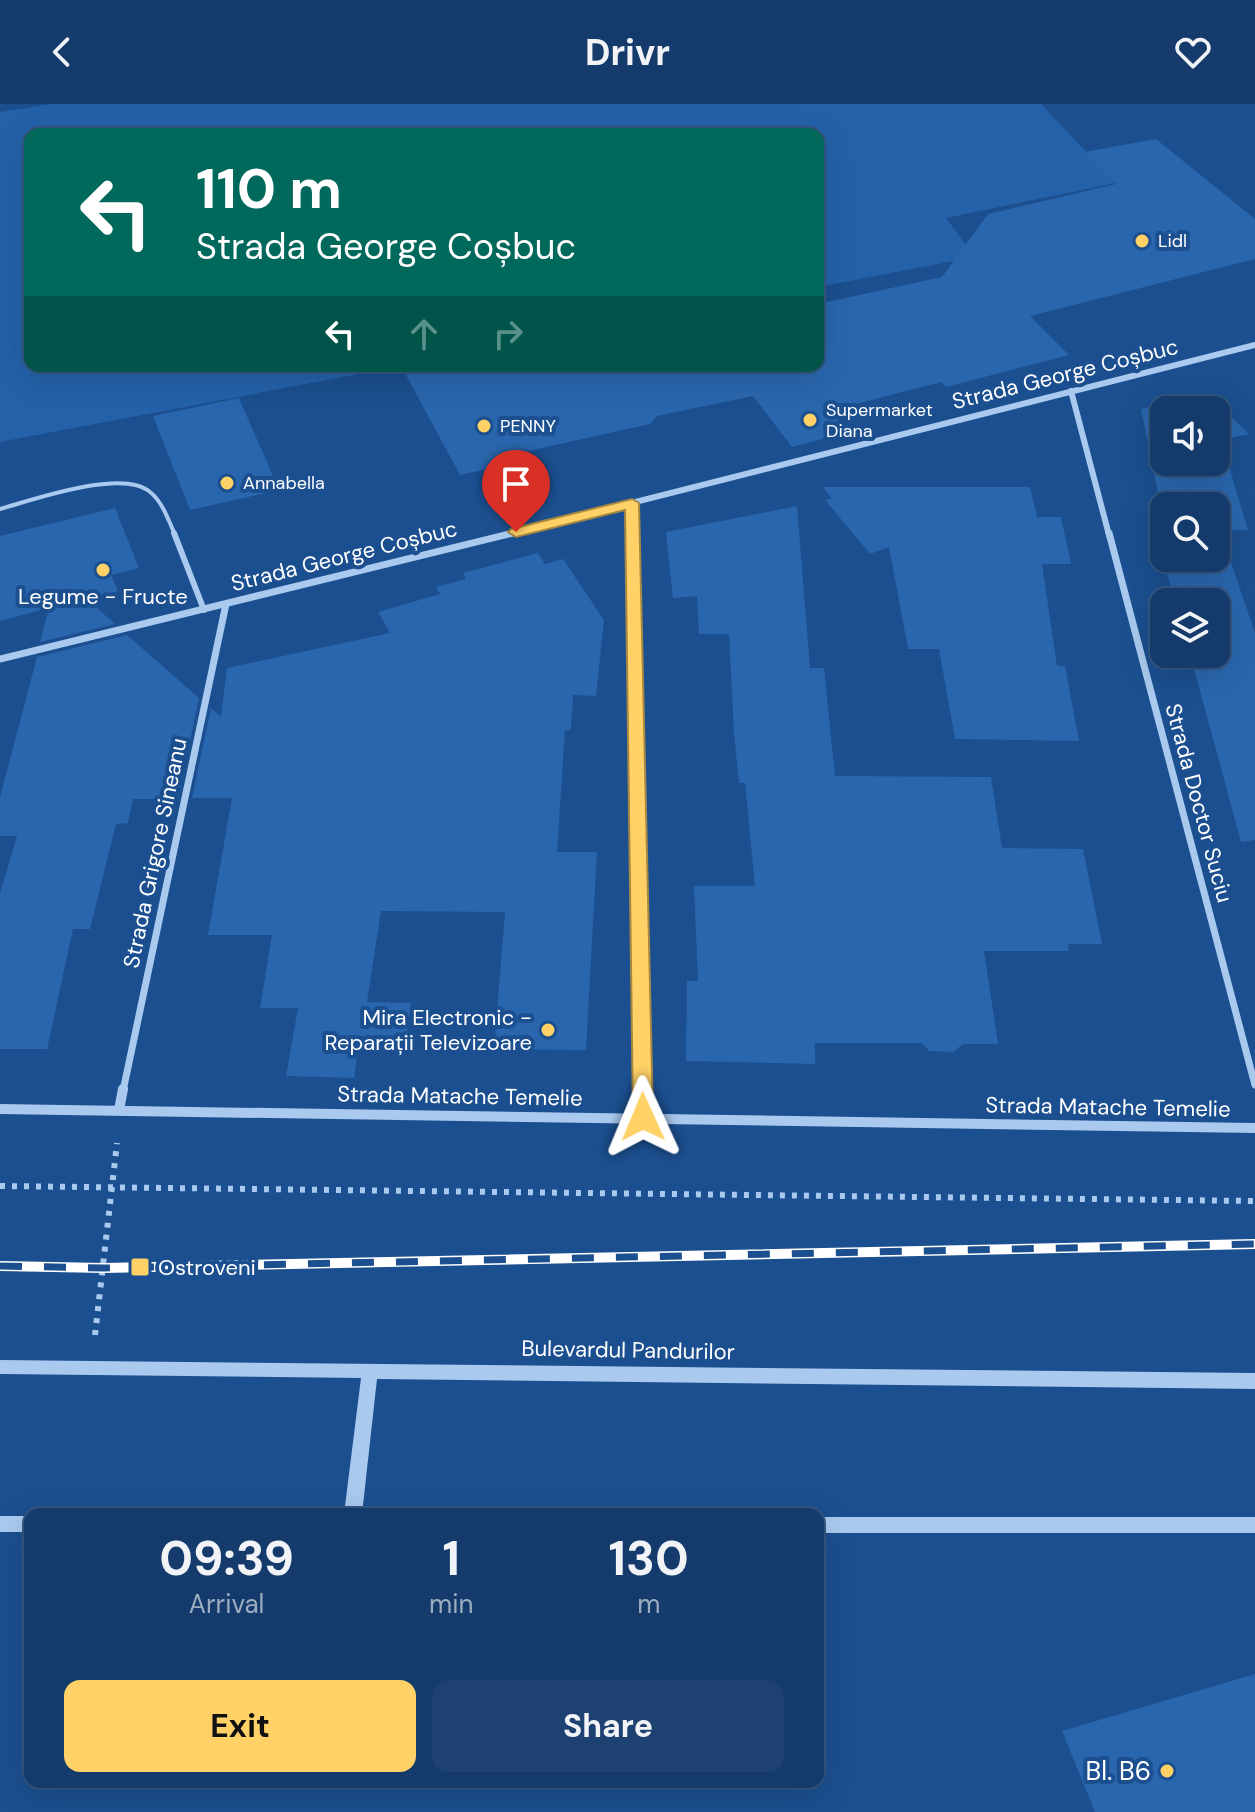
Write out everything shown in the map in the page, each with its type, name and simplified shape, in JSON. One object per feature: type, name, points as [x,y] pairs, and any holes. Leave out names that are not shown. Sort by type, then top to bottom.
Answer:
[{"type":"street","name":"Strada George Coșbuc","points":[[0,659],[1255,345]]},
{"type":"street","name":"Strada Doctor Suciu","points":[[1071,391],[1255,1085]]},
{"type":"street","points":[[632,503],[643,1117]]},
{"type":"street","name":"Strada Grigore Sineanu","points":[[119,1110],[226,604]]},
{"type":"street","name":"Strada Matache Temelie","points":[[0,1109],[1255,1128]]},
{"type":"street","name":"Bulevardul Pandurilor","points":[[0,1367],[1255,1381]]},
{"type":"street","points":[[354,1508],[370,1371]]},
{"type":"street","points":[[0,1524],[24,1524]]},
{"type":"street","points":[[824,1525],[1255,1525]]},
{"type":"lane","points":[[0,509],[113,483],[142,485],[157,499],[204,610]]},
{"type":"path","points":[[91,1367],[113,1188],[119,1110]]},
{"type":"path","points":[[0,1186],[1255,1201]]},
{"type":"shaded area","points":[[51,104],[1041,104],[1116,183],[946,218],[975,257],[824,286],[824,128],[24,128],[24,372],[369,372],[0,442],[0,112]]},
{"type":"building","points":[[1156,139],[1255,219],[1255,259],[1030,316],[1069,355],[946,387],[941,382],[829,411],[848,432],[792,447],[753,396],[657,416],[650,424],[497,458],[501,466],[460,475],[406,375],[421,372],[824,372],[824,303],[942,277],[988,214],[1116,184],[1084,152]]},
{"type":"building","points":[[239,398],[279,490],[190,510],[153,416]]},
{"type":"building","points":[[1150,407],[1150,453],[1141,409]]},
{"type":"building","points":[[1230,415],[1249,434],[1230,438]]},
{"type":"building","points":[[1230,470],[1248,530],[1230,530],[1230,492],[1158,492],[1155,476],[1230,476]]},
{"type":"building","points":[[823,487],[1030,487],[1037,517],[1061,517],[1071,564],[1042,564],[1057,666],[1065,666],[1079,741],[955,739],[939,649],[908,649],[889,547],[870,554],[825,500],[832,499]]},
{"type":"building","points":[[797,506],[810,668],[824,668],[835,776],[991,777],[1002,848],[1083,849],[1102,944],[1068,944],[1069,951],[984,951],[998,1044],[963,1044],[953,1052],[929,1051],[922,1043],[815,1043],[815,1064],[686,1061],[687,981],[698,981],[694,886],[755,886],[745,783],[739,783],[729,634],[699,634],[697,596],[673,598],[666,532]]},
{"type":"building","points":[[115,508],[139,568],[111,575],[118,591],[87,599],[115,624],[40,642],[49,608],[0,621],[0,536]]},
{"type":"building","points":[[538,553],[545,564],[563,559],[604,620],[596,696],[573,695],[571,730],[565,730],[557,852],[597,852],[586,1050],[494,1049],[505,912],[381,911],[367,1002],[411,1003],[405,1050],[358,1049],[354,1078],[286,1076],[298,1008],[260,1008],[272,935],[208,935],[232,798],[192,798],[211,708],[221,717],[227,668],[390,633],[378,612],[440,594],[436,587],[466,579],[463,573]]},
{"type":"building","points":[[1230,559],[1255,633],[1255,840],[1241,842],[1194,668],[1230,668],[1230,588],[1172,588],[1167,572],[1230,572]]},
{"type":"building","points":[[127,635],[199,698],[178,799],[133,799],[128,823],[116,824],[90,929],[73,929],[47,1049],[0,1049],[0,893],[17,836],[0,836],[0,797],[37,657]]},
{"type":"building","name":"Bl. B6","points":[[1255,1674],[1255,1812],[1095,1812],[1062,1731]]},
{"type":"railway","points":[[0,1266],[104,1268],[1255,1244]]},
{"type":"place","name":"Lidl","points":[[1142,241]]},
{"type":"place","name":"Supermarket Diana","points":[[810,420]]},
{"type":"place","name":"PENNY","points":[[484,426]]},
{"type":"place","name":"Annabella","points":[[227,483]]},
{"type":"place","name":"Legume - Fructe","points":[[103,570]]},
{"type":"place","name":"Mira Electronic - Reparații Televizoare","points":[[548,1030]]},
{"type":"place","name":"Ostroveni","points":[[140,1267]]},
{"type":"place","name":"Bl. B6","points":[[1167,1771]]},
{"type":"route","points":[[516,532],[632,503],[643,1117]]}]
